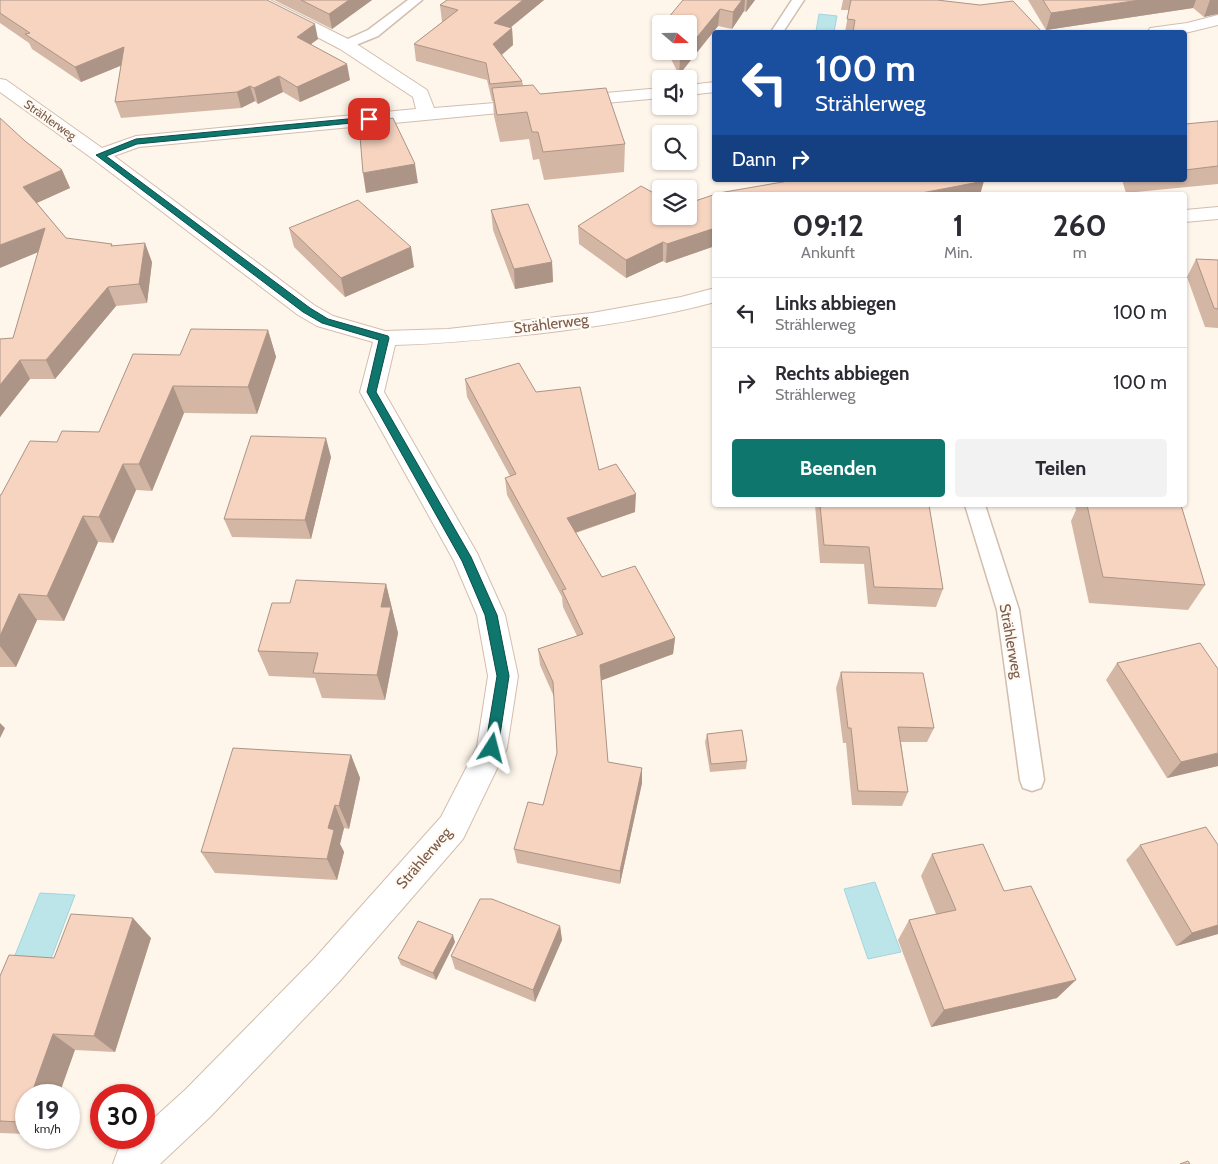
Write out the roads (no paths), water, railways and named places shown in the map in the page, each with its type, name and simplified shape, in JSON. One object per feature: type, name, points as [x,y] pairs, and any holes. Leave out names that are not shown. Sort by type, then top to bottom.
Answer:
[{"type":"street","points":[[258,0],[346,45],[421,94],[428,114]]},
{"type":"street","points":[[1172,30],[1218,20]]},
{"type":"street","name":"Strählerweg","points":[[0,84],[100,155],[306,310],[325,321],[384,338],[448,336],[583,321],[682,304],[712,296]]},
{"type":"street","points":[[697,89],[712,87]]},
{"type":"street","points":[[100,155],[136,142],[652,94]]},
{"type":"street","points":[[1187,216],[1218,213]]},
{"type":"street","name":"Strählerweg","points":[[132,1164],[198,1103],[326,971],[446,835],[452,828],[492,748],[503,676],[491,615],[467,560],[372,392],[384,338]]},
{"type":"lane","points":[[346,45],[373,33],[416,0]]},
{"type":"lane","points":[[778,30],[798,0]]},
{"type":"lane","name":"Strählerweg","points":[[977,507],[1008,610],[1032,780]]},
{"type":"water","points":[[819,14],[837,16],[834,30],[816,30]]},
{"type":"water","points":[[875,882],[901,952],[868,959],[844,889]]},
{"type":"water","points":[[40,893],[75,895],[46,972],[9,970]]}]
